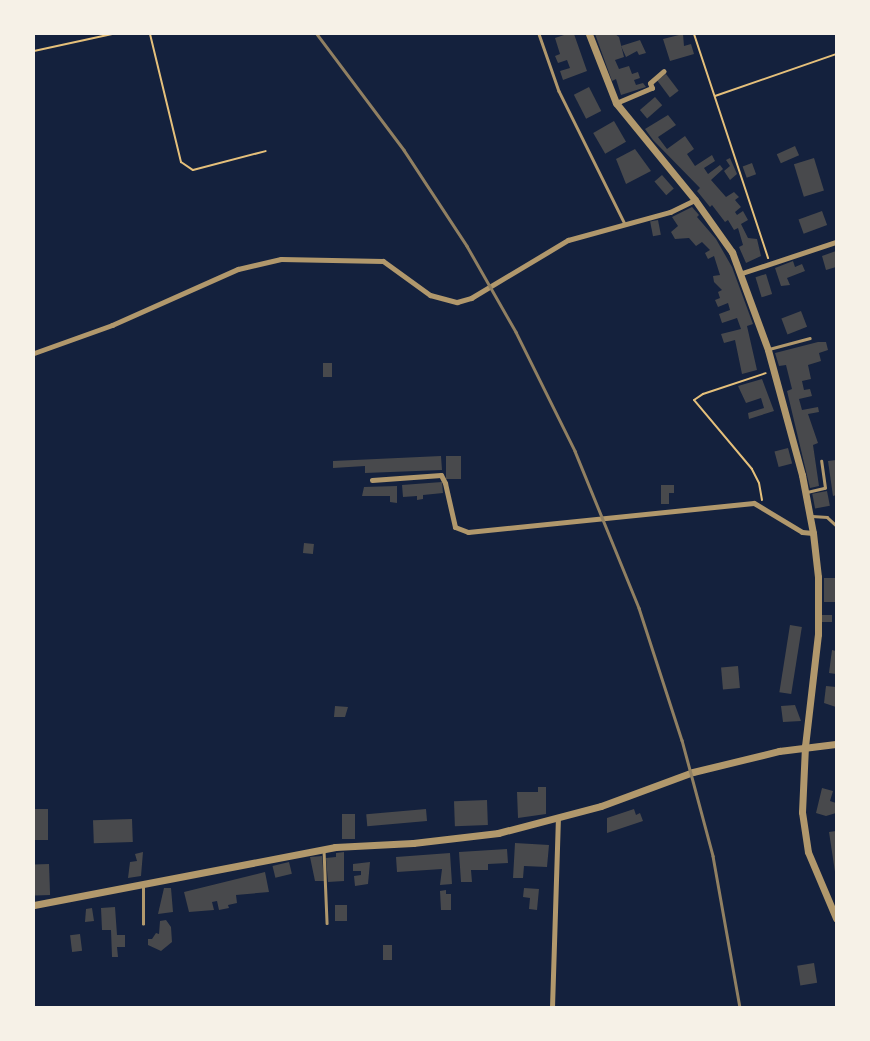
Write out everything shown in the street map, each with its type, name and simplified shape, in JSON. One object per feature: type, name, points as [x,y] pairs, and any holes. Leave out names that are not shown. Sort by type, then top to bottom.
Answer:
[{"type":"street","points":[[589,34],[616,103],[722,234],[742,273],[768,350],[811,516],[820,606],[805,746],[802,812],[804,840],[836,918]]},
{"type":"street","points":[[616,103],[652,88],[650,83],[664,71]]},
{"type":"street","points":[[34,353],[105,328],[238,268],[281,259],[373,259],[388,264],[430,296],[457,302],[471,298],[568,240],[670,212],[695,200]]},
{"type":"street","points":[[742,273],[836,242]]},
{"type":"street","points":[[372,480],[441,476],[446,483],[455,527],[468,532],[754,503],[764,506],[802,532],[813,533]]},
{"type":"street","points":[[34,906],[324,849],[455,839],[498,833],[558,818],[693,772],[805,746],[836,744]]},
{"type":"street","points":[[552,1007],[558,818]]},
{"type":"lane","points":[[539,34],[559,91],[625,224]]},
{"type":"lane","points":[[768,350],[810,338]]},
{"type":"lane","points":[[806,492],[825,488],[821,461]]},
{"type":"lane","points":[[811,516],[827,517],[836,525]]},
{"type":"lane","points":[[324,849],[328,923]]},
{"type":"lane","points":[[143,885],[143,924]]},
{"type":"path","points":[[34,52],[112,34]]},
{"type":"path","points":[[150,34],[181,162],[193,170],[266,151]]},
{"type":"path","points":[[694,34],[770,264]]},
{"type":"path","points":[[715,96],[836,54]]},
{"type":"path","points":[[764,506],[759,482],[752,468],[694,400],[702,394],[773,371]]},
{"type":"building","points":[[574,34],[587,71],[563,80],[560,71],[570,68],[567,60],[558,63],[555,56],[560,54],[555,38]]},
{"type":"building","points":[[595,34],[615,34],[619,37],[624,57],[615,60],[619,69],[629,66],[632,74],[638,72],[640,78],[634,80],[636,85],[643,83],[646,87],[621,95],[616,79],[612,81]]},
{"type":"building","points":[[683,34],[684,46],[691,44],[694,54],[670,61],[663,39]]},
{"type":"building","points":[[640,40],[646,53],[639,55],[637,51],[626,57],[621,46]]},
{"type":"building","points":[[666,74],[679,91],[670,97],[657,81]]},
{"type":"building","points":[[589,87],[601,111],[586,119],[574,95]]},
{"type":"building","points":[[655,97],[662,105],[647,118],[640,110]]},
{"type":"building","points":[[668,115],[676,125],[658,137],[667,149],[685,136],[694,149],[687,154],[695,166],[712,155],[715,161],[704,168],[708,174],[720,165],[723,169],[711,180],[726,197],[734,192],[739,197],[735,200],[741,207],[735,212],[737,215],[743,211],[748,220],[741,224],[748,238],[757,239],[761,256],[746,263],[739,247],[743,245],[738,228],[734,230],[728,220],[725,222],[712,205],[710,207],[697,191],[700,188],[653,140],[645,129]]},
{"type":"building","points":[[614,121],[626,142],[605,154],[593,133]]},
{"type":"building","points":[[795,146],[799,155],[781,163],[777,154]]},
{"type":"building","points":[[635,149],[651,171],[626,184],[616,159]]},
{"type":"building","points":[[730,158],[737,174],[730,180],[724,171],[730,166],[726,160]]},
{"type":"building","points":[[814,158],[824,191],[804,197],[794,164]]},
{"type":"building","points":[[752,163],[756,174],[747,178],[743,166]]},
{"type":"building","points":[[662,175],[674,189],[666,195],[654,182]]},
{"type":"building","points":[[692,207],[699,215],[697,217],[716,239],[732,267],[753,324],[747,326],[757,370],[742,374],[735,340],[724,343],[721,334],[741,329],[737,318],[722,323],[719,314],[730,310],[728,303],[718,307],[715,300],[720,298],[718,292],[722,290],[714,282],[713,276],[720,275],[714,256],[708,259],[705,253],[710,250],[702,242],[696,246],[689,238],[675,239],[671,232],[678,226],[672,217]]},
{"type":"building","points":[[822,211],[827,225],[804,234],[799,220]]},
{"type":"building","points":[[658,220],[661,235],[653,236],[650,222]]},
{"type":"building","points":[[836,251],[836,267],[826,270],[822,256]]},
{"type":"building","points":[[793,261],[795,267],[802,264],[805,271],[787,278],[790,285],[781,286],[775,268]]},
{"type":"building","points":[[766,274],[772,294],[762,297],[755,277]]},
{"type":"building","points":[[801,311],[807,327],[787,334],[781,319]]},
{"type":"building","points":[[818,342],[826,342],[828,350],[819,353],[821,361],[808,365],[811,379],[802,381],[804,390],[810,389],[812,396],[799,399],[802,410],[818,407],[819,412],[808,414],[818,443],[813,445],[819,486],[810,488],[787,391],[792,389],[786,365],[779,366],[775,353]]},
{"type":"building","points":[[323,363],[332,363],[332,377],[323,377]]},
{"type":"building","points":[[762,379],[774,411],[749,419],[748,413],[764,408],[761,398],[746,403],[738,386]]},
{"type":"building","points":[[788,448],[792,463],[779,467],[774,452]]},
{"type":"building","points":[[441,456],[442,470],[365,473],[365,466],[333,468],[333,461]]},
{"type":"building","points":[[446,456],[461,456],[461,479],[446,479]]},
{"type":"building","points":[[836,460],[836,495],[833,496],[828,461]]},
{"type":"building","points":[[442,482],[443,493],[423,495],[423,499],[417,500],[417,496],[403,497],[402,485]]},
{"type":"building","points":[[661,485],[674,485],[674,493],[669,493],[669,504],[661,504]]},
{"type":"building","points":[[397,486],[397,503],[390,502],[390,496],[362,496],[364,487]]},
{"type":"building","points":[[827,491],[830,506],[815,509],[812,494]]},
{"type":"building","points":[[304,543],[314,544],[313,554],[303,553]]},
{"type":"building","points":[[824,578],[836,578],[836,602],[824,602]]},
{"type":"building","points":[[822,615],[832,615],[832,622],[822,622]]},
{"type":"building","points":[[790,625],[802,627],[791,694],[779,692]]},
{"type":"building","points":[[832,650],[836,651],[836,674],[829,673]]},
{"type":"building","points":[[738,666],[740,688],[723,689],[721,667]]},
{"type":"building","points":[[826,686],[836,687],[836,707],[824,703]]},
{"type":"building","points":[[795,705],[801,721],[783,722],[781,706]]},
{"type":"building","points":[[335,706],[348,707],[345,717],[334,717]]},
{"type":"building","points":[[538,787],[546,787],[546,814],[518,818],[517,792],[538,792]]},
{"type":"building","points":[[822,788],[833,791],[830,801],[836,803],[836,813],[826,816],[816,813]]},
{"type":"building","points":[[487,800],[488,825],[455,826],[454,801]]},
{"type":"building","points":[[34,809],[48,809],[48,840],[34,840]]},
{"type":"building","points":[[426,809],[427,821],[367,826],[366,814]]},
{"type":"building","points":[[634,809],[636,815],[640,813],[643,821],[607,833],[607,818]]},
{"type":"building","points":[[342,814],[355,814],[355,839],[342,839]]},
{"type":"building","points":[[132,819],[133,842],[94,843],[93,820]]},
{"type":"building","points":[[836,831],[836,872],[835,872],[829,832]]},
{"type":"building","points":[[515,843],[549,845],[547,867],[524,866],[523,878],[513,878]]},
{"type":"building","points":[[507,849],[508,863],[488,864],[488,870],[471,870],[472,882],[461,882],[459,852]]},
{"type":"building","points":[[143,852],[141,876],[128,878],[130,862],[137,861],[135,854]]},
{"type":"building","points":[[344,852],[344,881],[328,882],[326,858],[336,857],[336,853]]},
{"type":"building","points":[[450,853],[452,884],[440,885],[442,869],[397,872],[396,857]]},
{"type":"building","points":[[322,856],[324,881],[315,881],[310,857]]},
{"type":"building","points":[[289,862],[292,874],[275,878],[273,866]]},
{"type":"building","points":[[370,862],[368,884],[355,886],[354,876],[361,875],[361,871],[353,871],[353,864]]},
{"type":"building","points":[[49,864],[50,895],[35,896],[34,865]]},
{"type":"building","points":[[265,872],[269,892],[236,895],[237,903],[228,905],[229,908],[219,910],[217,901],[212,902],[214,910],[189,912],[184,892]]},
{"type":"building","points":[[164,888],[171,888],[173,912],[158,914]]},
{"type":"building","points":[[524,888],[539,889],[537,910],[529,909],[530,898],[523,897]]},
{"type":"building","points":[[446,890],[446,894],[451,894],[451,910],[441,910],[440,891]]},
{"type":"building","points":[[335,905],[347,905],[347,921],[335,921]]},
{"type":"building","points":[[115,907],[117,935],[125,935],[125,947],[117,947],[118,957],[112,957],[111,930],[102,930],[101,908]]},
{"type":"building","points":[[92,908],[94,921],[85,922],[86,909]]},
{"type":"building","points":[[166,920],[171,927],[172,942],[161,951],[148,945],[148,939],[152,939],[156,933],[159,934],[160,921]]},
{"type":"building","points":[[80,934],[82,951],[72,952],[70,935]]},
{"type":"building","points":[[383,945],[392,945],[392,960],[383,960]]},
{"type":"building","points":[[814,963],[817,983],[800,985],[797,966]]},
{"type":"railway","points":[[317,34],[404,150],[467,246],[516,332],[575,451],[639,608],[682,740],[713,856],[740,1007]]}]
